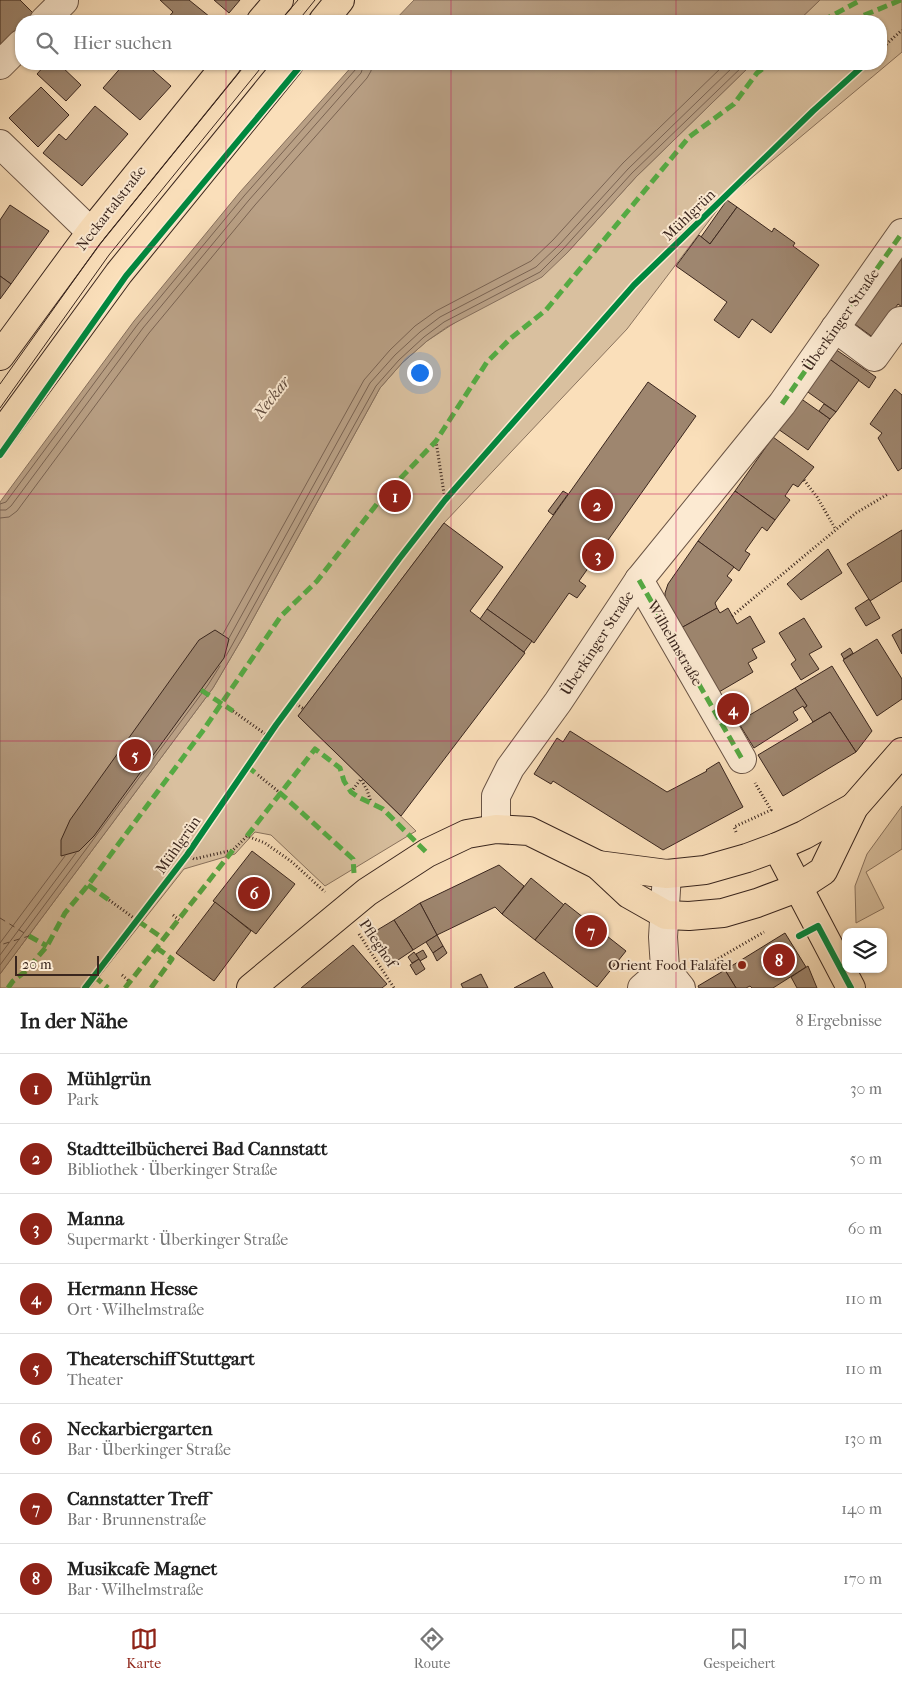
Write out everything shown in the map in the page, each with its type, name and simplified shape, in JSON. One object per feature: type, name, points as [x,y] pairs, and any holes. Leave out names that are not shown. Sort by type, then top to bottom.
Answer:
[{"type":"main road","points":[[266,15],[279,0]]},
{"type":"main road","points":[[328,15],[340,0]]},
{"type":"main road","name":"Neckartalstraße","points":[[0,356],[91,232],[222,70]]},
{"type":"main road","points":[[0,436],[119,273],[284,70]]},
{"type":"main road","points":[[251,988],[337,899],[367,892],[427,853],[467,834],[496,828],[529,831],[598,866],[629,894],[666,915],[689,916],[723,913],[757,903],[797,888],[822,871],[854,807],[902,752]]},
{"type":"main road","points":[[598,866],[667,874],[705,870],[747,858],[804,836],[854,807]]},
{"type":"main road","points":[[777,847],[851,988]]},
{"type":"street","points":[[50,15],[64,1]]},
{"type":"street","points":[[0,66],[15,50]]},
{"type":"street","points":[[0,144],[91,232]]},
{"type":"street","name":"Überkinger Straße","points":[[496,828],[496,796],[510,768],[558,702],[639,580],[782,404],[902,233]]},
{"type":"street","points":[[835,328],[874,356],[900,321],[902,323]]},
{"type":"street","name":"Wilhelmstraße","points":[[639,580],[742,759]]},
{"type":"street","points":[[642,988],[675,979],[663,937],[666,915],[667,874]]},
{"type":"path","points":[[887,44],[902,30]]},
{"type":"path","points":[[436,441],[446,500]]},
{"type":"path","points":[[804,480],[817,497],[836,530]]},
{"type":"path","points":[[732,616],[856,513],[888,494]]},
{"type":"path","points":[[293,702],[304,709]]},
{"type":"path","points":[[233,711],[268,736]]},
{"type":"path","points":[[258,775],[279,792]]},
{"type":"path","points":[[351,792],[361,779],[371,802]]},
{"type":"path","points":[[188,855],[194,859],[233,850],[247,836],[265,843],[292,862],[324,892],[337,899]]},
{"type":"path","points":[[109,900],[138,920]]},
{"type":"path","points":[[173,915],[179,920]]},
{"type":"path","points":[[675,979],[766,931]]},
{"type":"path","points":[[122,975],[130,982]]},
{"type":"shaded area","points":[[820,0],[902,0],[902,52],[887,65],[887,15],[804,15]]},
{"type":"shaded area","points":[[746,70],[880,70],[724,201],[627,329],[444,523],[298,716],[416,831],[325,886],[271,835],[255,832],[235,854],[184,869],[90,988],[0,988],[0,974],[213,688],[380,388],[402,363],[427,341],[462,318],[524,286],[567,253],[636,177]]},
{"type":"shaded area","points":[[902,806],[902,849],[866,872],[884,908],[856,923],[855,886],[867,854]]},
{"type":"water","points":[[414,0],[820,0],[804,15],[400,15]]},
{"type":"water","name":"Neckar","points":[[349,70],[746,70],[636,177],[567,253],[542,277],[447,327],[427,341],[402,363],[380,388],[213,688],[0,974],[0,502],[134,321],[240,192]]},
{"type":"building","points":[[0,0],[20,0],[35,15],[15,15],[15,35],[0,50]]},
{"type":"building","points":[[160,0],[189,0],[208,15],[170,15],[173,12]]},
{"type":"building","points":[[214,0],[240,0],[229,13]]},
{"type":"building","points":[[41,70],[65,70],[81,85],[66,101],[37,74]]},
{"type":"building","points":[[119,70],[153,70],[171,86],[140,120],[103,88]]},
{"type":"building","points":[[41,87],[69,115],[38,147],[9,118]]},
{"type":"building","points":[[95,106],[128,134],[82,186],[43,153],[59,134],[66,140]]},
{"type":"building","points":[[727,200],[737,207],[710,244],[701,237]]},
{"type":"building","points":[[10,205],[49,231],[11,284],[0,276],[0,220]]},
{"type":"building","points":[[737,207],[772,232],[774,228],[795,243],[793,246],[819,265],[771,333],[752,319],[739,338],[714,320],[727,302],[676,266],[699,235],[710,244]]},
{"type":"building","points":[[902,253],[902,307],[898,304],[874,338],[852,322]]},
{"type":"building","points":[[0,276],[11,284],[0,299]]},
{"type":"building","points":[[835,349],[876,377],[869,388],[828,358]]},
{"type":"building","points":[[828,358],[859,380],[836,412],[805,390]]},
{"type":"building","points":[[648,382],[696,416],[579,581],[586,586],[577,598],[569,593],[534,643],[487,609]]},
{"type":"building","points":[[895,389],[902,395],[902,468],[898,471],[878,438],[882,433],[870,424]]},
{"type":"building","points":[[800,398],[830,419],[808,450],[778,429]]},
{"type":"building","points":[[824,404],[836,412],[830,419],[819,411]]},
{"type":"building","points":[[773,437],[814,467],[798,487],[793,484],[785,496],[790,500],[775,520],[735,491]]},
{"type":"building","points":[[563,491],[568,494],[553,515],[548,511]]},
{"type":"building","points":[[735,491],[775,520],[767,531],[762,527],[745,551],[750,554],[739,571],[698,541]]},
{"type":"building","points":[[444,523],[503,567],[470,611],[525,653],[401,816],[298,716]]},
{"type":"building","points":[[902,530],[902,581],[870,601],[847,564]]},
{"type":"building","points":[[698,541],[734,567],[727,576],[732,580],[715,603],[717,608],[681,628],[665,599],[665,593],[668,584]]},
{"type":"building","points":[[828,549],[842,573],[801,600],[787,584]]},
{"type":"building","points":[[869,599],[880,618],[866,626],[855,608]]},
{"type":"building","points":[[717,608],[720,613],[728,608],[737,624],[750,616],[765,642],[752,649],[757,658],[748,663],[753,672],[719,692],[681,628]]},
{"type":"building","points":[[487,609],[532,641],[524,652],[480,619]]},
{"type":"building","points":[[804,618],[822,647],[809,654],[819,669],[801,680],[791,664],[796,660],[779,633]]},
{"type":"building","points":[[902,629],[902,654],[892,635]]},
{"type":"building","points":[[215,630],[229,639],[224,658],[94,836],[79,851],[61,856],[61,840],[70,820],[199,640]]},
{"type":"building","points":[[877,639],[902,679],[902,699],[877,716],[843,660]]},
{"type":"building","points":[[850,648],[853,653],[844,659],[841,654]]},
{"type":"building","points":[[832,666],[872,731],[856,752],[830,712],[813,722],[804,708],[807,706],[795,688]]},
{"type":"building","points":[[795,688],[807,706],[804,708],[803,706],[793,712],[798,720],[754,748],[738,722]]},
{"type":"building","points":[[830,712],[856,752],[783,796],[758,755]]},
{"type":"building","points":[[570,731],[667,792],[707,771],[719,762],[743,807],[663,850],[553,781],[551,784],[534,774],[557,738],[563,742]]},
{"type":"building","points":[[252,851],[295,884],[256,934],[213,901]]},
{"type":"building","points":[[499,865],[524,886],[502,914],[495,907],[437,935],[420,903]]},
{"type":"building","points":[[531,878],[564,905],[535,940],[502,914]]},
{"type":"building","points":[[215,902],[251,931],[214,981],[176,953]]},
{"type":"building","points":[[420,903],[437,935],[413,950],[394,920]]},
{"type":"building","points":[[565,903],[626,951],[597,987],[535,940]]},
{"type":"building","points":[[394,920],[413,950],[389,966],[369,935]]},
{"type":"building","points":[[785,933],[806,967],[773,988],[752,988],[750,986],[736,988],[725,970]]},
{"type":"building","points":[[437,935],[443,946],[433,953],[426,942]]},
{"type":"building","points":[[353,945],[387,984],[382,988],[301,988]]},
{"type":"building","points":[[443,946],[447,953],[437,961],[433,953]]},
{"type":"building","points":[[423,950],[427,957],[420,961],[416,954]]},
{"type":"building","points":[[414,952],[419,959],[412,963],[408,957]]},
{"type":"building","points":[[419,959],[425,969],[416,975],[410,965]]},
{"type":"building","points":[[808,966],[817,988],[797,988],[791,977]]},
{"type":"building","points":[[725,970],[736,988],[699,988],[698,986]]},
{"type":"building","points":[[544,972],[553,988],[514,988]]},
{"type":"building","points":[[481,974],[488,988],[463,988],[461,984]]},
{"type":"ferry route","points":[[0,918],[29,936],[0,945]]},
{"type":"tram line","points":[[285,15],[298,0]]},
{"type":"tram line","points":[[303,15],[315,0]]},
{"type":"tram line","points":[[0,384],[99,245],[241,70]]},
{"type":"tram line","points":[[0,408],[109,255],[259,70]]},
{"type":"marked path","points":[[833,15],[861,0]]},
{"type":"marked path","points":[[865,15],[901,0]]},
{"type":"marked path","points":[[8,988],[13,981],[26,971],[47,946],[65,913],[202,732],[281,616],[317,581],[380,500],[436,441],[487,362],[511,338],[546,310],[689,137],[734,104],[761,70]]},
{"type":"marked path","points":[[782,404],[902,233]]},
{"type":"marked path","points":[[639,580],[742,759]]},
{"type":"marked path","points":[[201,690],[233,711]]},
{"type":"marked path","points":[[247,836],[315,749],[340,768],[344,781],[351,792],[383,809],[427,853]]},
{"type":"marked path","points":[[247,766],[258,775]]},
{"type":"marked path","points":[[279,792],[353,859],[354,873]]},
{"type":"marked path","points":[[125,988],[233,850]]},
{"type":"marked path","points":[[88,885],[109,900]]},
{"type":"marked path","points":[[138,921],[164,939]]},
{"type":"marked path","points":[[29,936],[47,946]]},
{"type":"marked path","points":[[151,988],[172,959],[157,948]]},
{"type":"marked path","points":[[94,976],[108,988]]},
{"type":"cycle path","points":[[0,455],[126,276],[297,70]]},
{"type":"cycle path","name":"Mühlgrün","points":[[85,988],[187,855],[276,725],[445,500],[634,285],[813,111],[858,70]]},
{"type":"cycle path","points":[[799,936],[818,926],[851,988]]},
{"type":"place","name":"Mühlgrün","points":[[395,496]]},
{"type":"place","name":"Stadtteilbücherei Bad Cannstatt","points":[[597,505]]},
{"type":"place","name":"Manna","points":[[598,555]]},
{"type":"place","name":"Hermann Hesse","points":[[733,709]]},
{"type":"place","name":"Theaterschiff Stuttgart","points":[[135,755]]},
{"type":"place","name":"Neckarbiergarten","points":[[254,893]]},
{"type":"place","name":"Cannstatter Treff","points":[[591,931]]},
{"type":"place","name":"Musikcafe Magnet","points":[[779,960]]},
{"type":"place","name":"Orient Food Falafel","points":[[742,965]]}]
